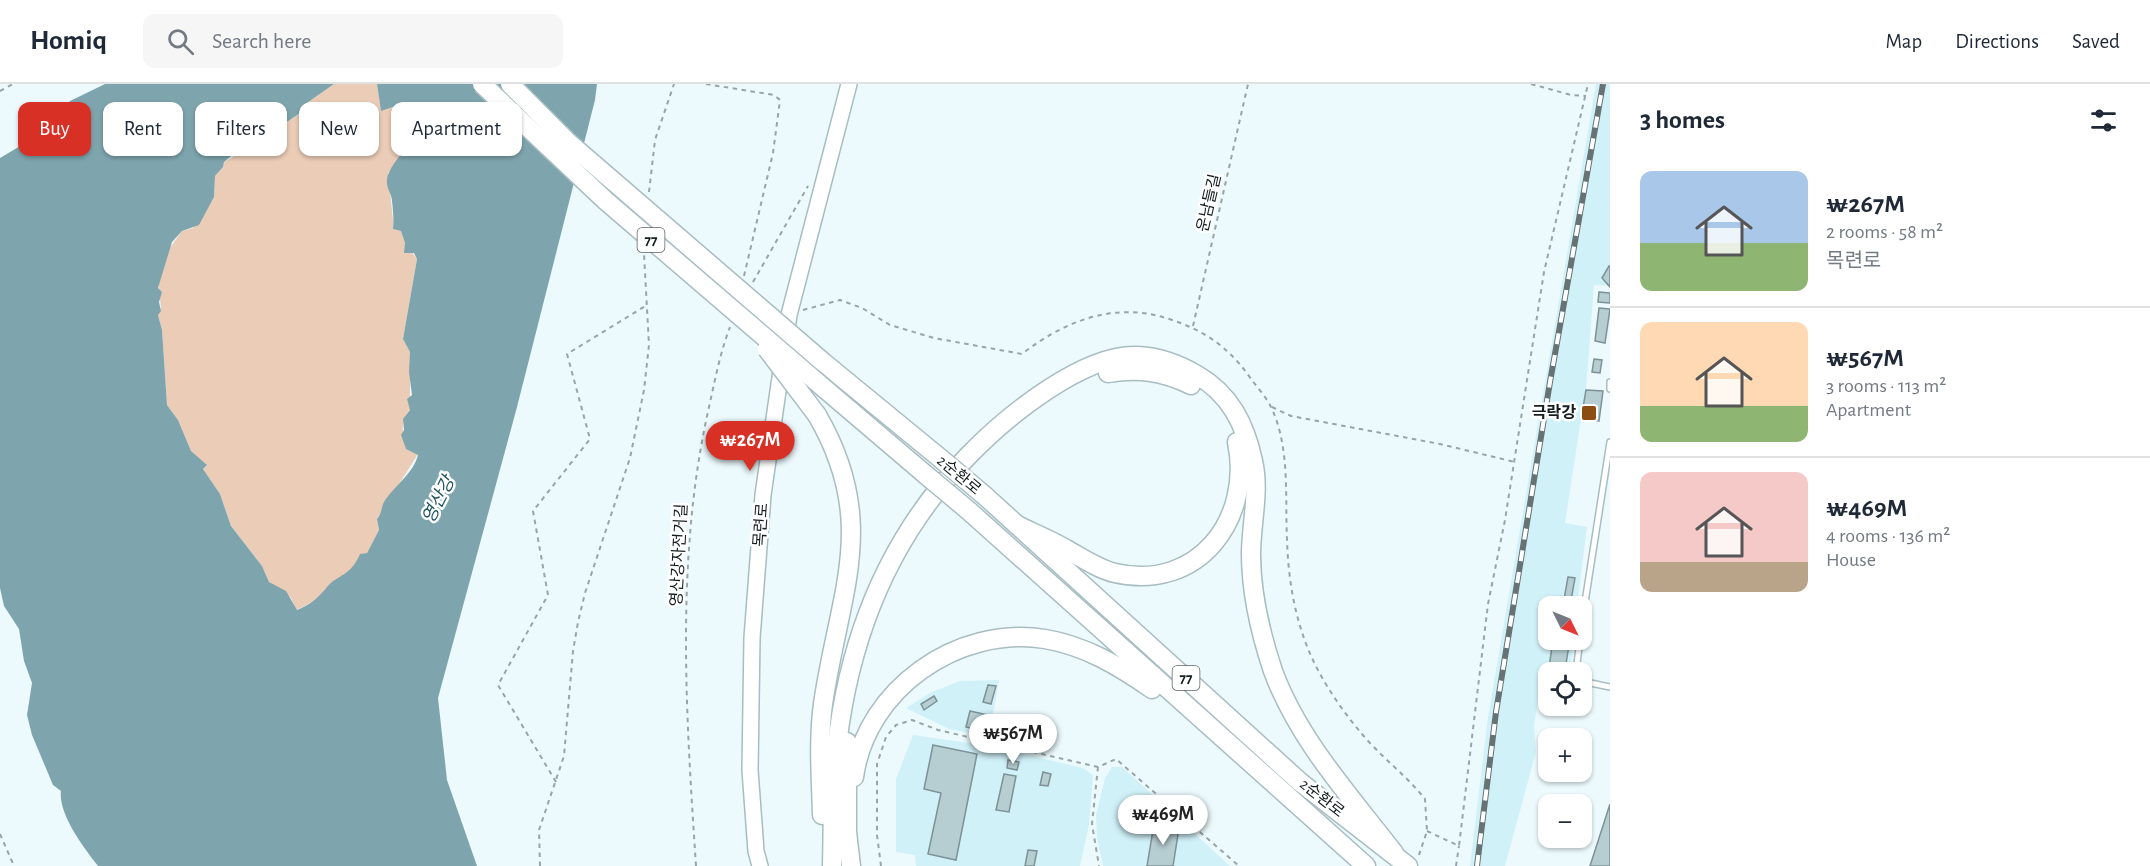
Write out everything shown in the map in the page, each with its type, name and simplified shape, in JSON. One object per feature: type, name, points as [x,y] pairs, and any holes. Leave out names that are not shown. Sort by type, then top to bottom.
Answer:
[{"type":"highway","name":"2순환로","points":[[482,84],[606,201],[969,512],[1366,866]]},
{"type":"highway","name":"2순환로","points":[[510,84],[569,143],[824,362],[985,496],[1300,782],[1394,853],[1412,863]]},
{"type":"highway","points":[[751,325],[817,415],[834,444],[844,470],[852,518],[849,574],[823,706],[820,760],[822,816],[833,865]]},
{"type":"highway","points":[[833,865],[834,768],[842,703],[862,625],[877,589],[902,541],[966,458],[1016,412],[1075,374],[1102,363],[1136,356],[1170,362],[1204,379],[1225,396],[1241,420],[1255,465],[1251,557],[1264,641],[1275,674],[1315,750],[1394,853]]},
{"type":"highway","points":[[851,866],[847,832],[847,738],[867,642],[880,605],[924,526],[978,459],[1015,425],[1081,383],[1125,370],[1159,372],[1193,386],[1218,407],[1236,440],[1242,466],[1233,514],[1214,544],[1205,553],[1183,566],[1163,573],[1141,576],[1115,573],[1017,525]]},
{"type":"highway","points":[[847,832],[856,761],[870,727],[902,685],[945,655],[972,645],[1020,637],[1075,646],[1119,666],[1220,738]]},
{"type":"street","name":"목련로","points":[[760,866],[756,851],[750,770],[752,638],[763,495],[789,315],[849,84]]},
{"type":"lane","points":[[1610,382],[1610,389]]},
{"type":"lane","points":[[1586,596],[1610,442]]},
{"type":"lane","points":[[1592,683],[1610,687]]},
{"type":"path","points":[[0,91],[13,84]]},
{"type":"path","points":[[649,197],[655,140],[674,84]]},
{"type":"path","points":[[706,84],[774,95],[780,100],[773,153],[744,277]]},
{"type":"path","name":"운남들길","points":[[1193,326],[1248,84]]},
{"type":"path","points":[[1531,84],[1571,95],[1586,96]]},
{"type":"path","points":[[1456,866],[1480,657],[1515,462],[1544,272],[1588,84]]},
{"type":"path","points":[[748,291],[809,183]]},
{"type":"path","points":[[540,866],[539,830],[543,812],[556,783],[564,756],[573,651],[585,593],[636,432],[649,345],[644,254]]},
{"type":"path","points":[[789,315],[818,304],[840,300],[862,308],[890,325],[934,338],[1022,354],[1045,336],[1080,319],[1117,312],[1150,312],[1193,326],[1222,345],[1243,367],[1271,407],[1281,435],[1286,482],[1287,541],[1294,604],[1312,658],[1334,695],[1362,734],[1425,799],[1427,831],[1424,844],[1412,863]]},
{"type":"path","points":[[556,783],[498,685],[548,595],[533,511],[590,439],[567,354],[647,305]]},
{"type":"path","name":"영산강자전거길","points":[[696,866],[688,727],[690,523],[704,431],[723,345],[732,322]]},
{"type":"path","points":[[1271,407],[1291,416],[1429,441],[1515,462]]},
{"type":"path","points":[[881,866],[877,835],[877,764],[886,737],[896,725],[912,720],[938,730],[1098,767],[1116,759],[1239,866]]},
{"type":"path","points":[[1098,767],[1092,824],[1099,866]]},
{"type":"path","points":[[1427,831],[1459,846]]},
{"type":"path","points":[[0,834],[14,866]]},
{"type":"shaded area","points":[[334,84],[377,84],[381,110],[391,108],[391,156],[401,156],[388,173],[394,229],[401,231],[405,243],[417,259],[403,339],[410,352],[410,410],[403,429],[406,449],[418,454],[377,519],[379,530],[367,553],[360,555],[348,571],[331,583],[317,598],[296,610],[291,598],[269,582],[262,566],[231,526],[220,494],[203,469],[206,466],[191,451],[178,420],[167,405],[162,330],[158,315],[161,308],[158,281],[169,249],[182,231],[193,228],[202,218],[214,197],[215,176],[223,167],[224,162],[234,156],[287,156],[287,122],[299,114],[299,156],[379,156],[379,102],[308,102]]},
{"type":"shaded area","points":[[1596,84],[1610,84],[1610,286],[1594,285],[1586,390],[1603,391],[1599,421],[1581,419],[1565,523],[1587,527],[1578,596],[1538,596],[1538,650],[1573,650],[1571,662],[1538,662],[1538,700],[1534,726],[1536,752],[1505,866],[1470,866],[1488,717]]},
{"type":"shaded area","points":[[999,680],[989,737],[949,729],[906,708],[932,692],[960,681]]},
{"type":"shaded area","points":[[913,735],[990,746],[1083,768],[1093,775],[1089,825],[1080,866],[916,866],[915,855],[896,852],[896,779]]},
{"type":"shaded area","points":[[1112,767],[1122,767],[1230,866],[1103,866],[1097,838],[1096,815],[1105,778]]},
{"type":"water","name":"영산강","points":[[105,84],[334,84],[308,102],[299,102],[299,114],[287,122],[287,102],[195,102],[195,156],[231,156],[224,162],[223,167],[215,176],[214,197],[199,225],[182,231],[172,242],[158,288],[162,292],[159,302],[161,311],[158,315],[162,330],[167,405],[178,420],[191,451],[207,465],[203,469],[220,494],[231,526],[262,566],[269,582],[286,591],[297,610],[314,601],[331,583],[352,567],[360,554],[367,553],[379,530],[377,519],[384,502],[408,474],[418,455],[406,449],[401,435],[404,430],[403,419],[410,410],[407,399],[412,395],[409,372],[410,352],[403,339],[417,259],[414,253],[404,253],[405,243],[401,231],[393,229],[388,175],[400,156],[522,156],[522,102],[391,102],[391,108],[381,111],[377,84],[597,84],[595,100],[517,407],[438,698],[447,780],[477,866],[98,866],[68,820],[61,800],[61,791],[53,785],[32,735],[27,715],[32,683],[24,661],[19,629],[4,606],[0,588],[0,158],[18,147],[18,156],[91,156],[91,102],[70,101]]},
{"type":"building","points":[[1610,266],[1610,287],[1602,278]]},
{"type":"building","points":[[1599,292],[1610,293],[1610,303],[1598,302]]},
{"type":"building","points":[[1599,308],[1610,309],[1605,343],[1595,341]]},
{"type":"building","points":[[1594,359],[1602,360],[1600,373],[1592,372]]},
{"type":"building","points":[[1586,390],[1603,391],[1599,421],[1581,419]]},
{"type":"building","points":[[1568,577],[1575,578],[1572,596],[1565,596]]},
{"type":"building","points":[[1551,650],[1568,650],[1566,662],[1550,662]]},
{"type":"building","points":[[988,685],[996,686],[991,704],[983,702]]},
{"type":"building","points":[[934,696],[937,701],[924,710],[921,704]]},
{"type":"building","points":[[970,711],[988,715],[984,731],[966,727]]},
{"type":"building","points":[[933,745],[977,754],[956,860],[928,854],[941,793],[924,789]]},
{"type":"building","points":[[1008,760],[1019,762],[1017,770],[1007,768]]},
{"type":"building","points":[[1043,772],[1051,774],[1048,786],[1040,785]]},
{"type":"building","points":[[1004,774],[1016,776],[1009,812],[996,810]]},
{"type":"building","points":[[1610,804],[1610,866],[1590,866]]},
{"type":"building","points":[[1154,824],[1179,828],[1173,866],[1147,866]]},
{"type":"building","points":[[1028,850],[1037,851],[1034,866],[1025,866]]},
{"type":"railway","points":[[1477,866],[1496,712],[1550,382],[1603,84]]},
{"type":"place","name":"극락강","points":[[1589,413]]}]
